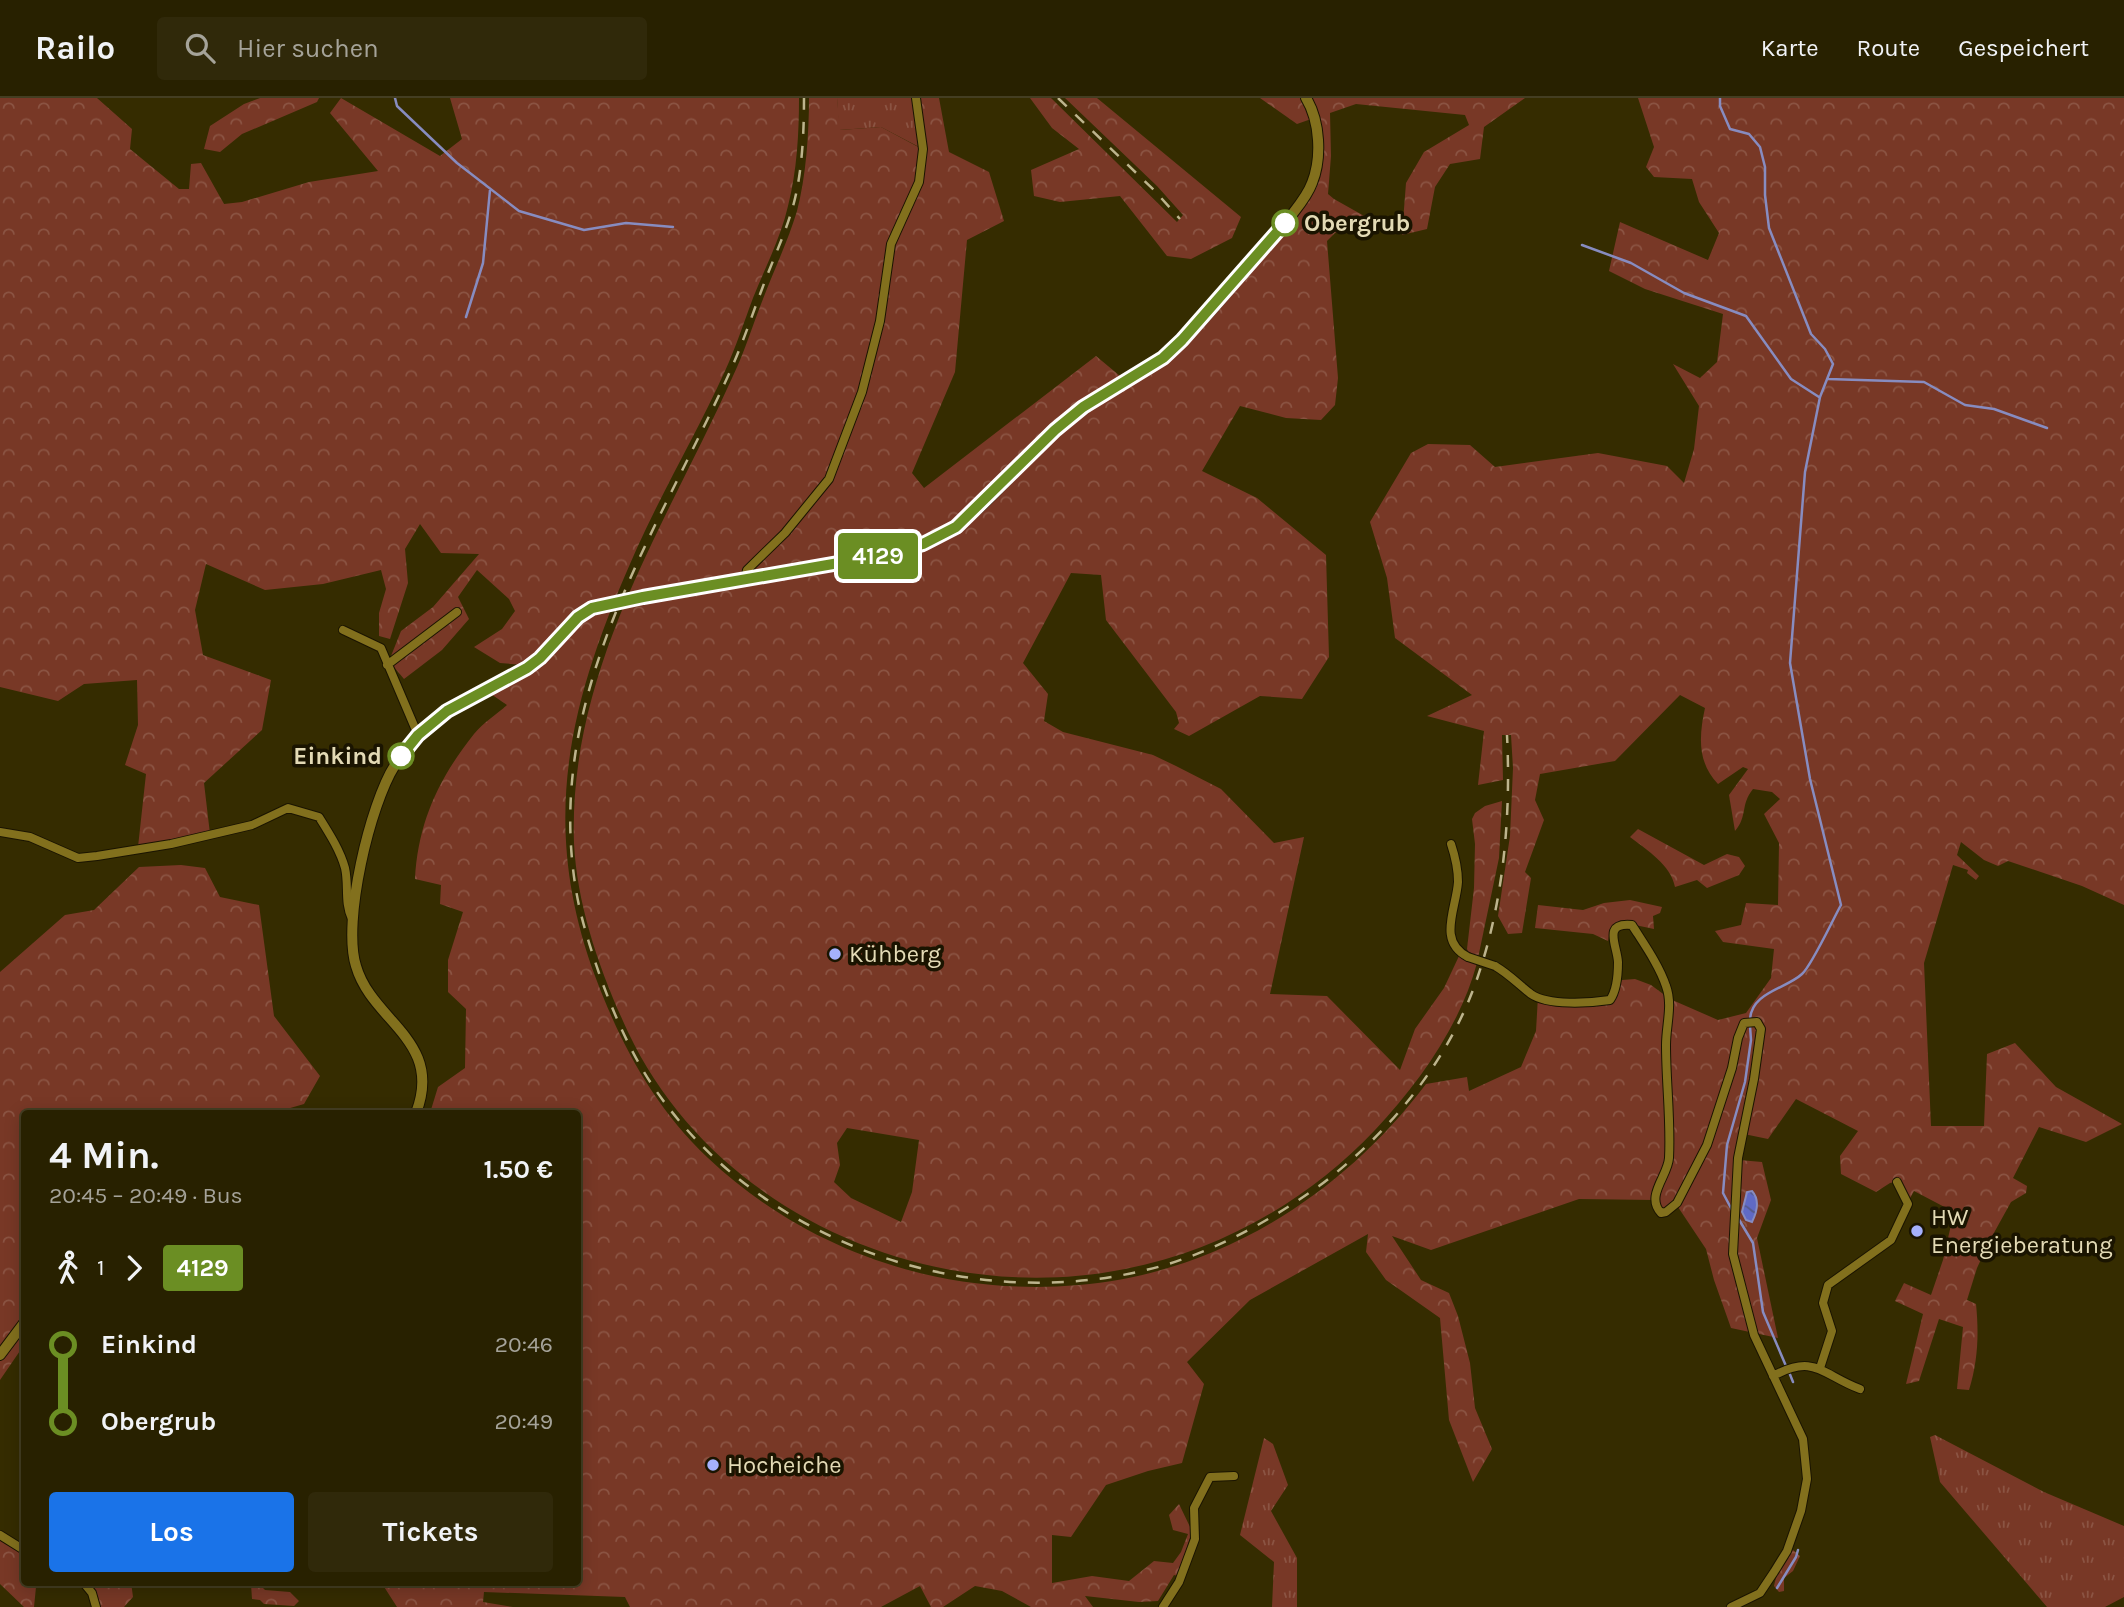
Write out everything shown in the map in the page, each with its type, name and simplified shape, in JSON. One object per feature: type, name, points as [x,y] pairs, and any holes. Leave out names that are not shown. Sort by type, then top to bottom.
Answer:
[{"type":"street","points":[[746,580],[747,570],[785,533],[829,479],[862,392],[880,320],[891,244],[919,181],[923,149],[916,98]]},
{"type":"street","points":[[417,1110],[422,1085],[417,1057],[401,1028],[361,981],[353,952],[353,922],[360,869],[375,804],[396,762],[418,735],[457,704],[527,668],[540,658],[583,612],[620,601],[903,550],[923,544],[967,520],[1055,430],[1083,407],[1163,358],[1285,223],[1312,185],[1317,154],[1316,127],[1313,110],[1306,98]]},
{"type":"street","points":[[387,665],[457,612]]},
{"type":"street","points":[[342,631],[381,648],[418,735]]},
{"type":"street","points":[[0,832],[30,836],[78,858],[172,844],[252,825],[288,808],[319,817],[332,839],[345,870],[347,909],[353,922]]},
{"type":"street","points":[[1451,844],[1458,872],[1450,935],[1456,949],[1468,957],[1496,965],[1532,995],[1548,1000],[1610,1000],[1616,992],[1618,960],[1612,939],[1613,932],[1617,927],[1632,925],[1662,974],[1670,1001],[1666,1043],[1669,1162],[1656,1191],[1656,1208],[1661,1213],[1676,1203],[1707,1145],[1744,1023],[1756,1022],[1761,1028],[1761,1041],[1738,1158],[1733,1254],[1754,1335],[1803,1438],[1807,1479],[1803,1502],[1787,1551],[1760,1593],[1731,1607]]},
{"type":"street","points":[[1820,1368],[1832,1331],[1823,1303],[1828,1285],[1891,1240],[1908,1204],[1897,1182]]},
{"type":"street","points":[[0,1355],[21,1327]]},
{"type":"street","points":[[1773,1376],[1785,1370],[1820,1368],[1839,1381],[1860,1389]]},
{"type":"street","points":[[1163,1607],[1179,1583],[1195,1539],[1194,1508],[1210,1478],[1234,1476]]},
{"type":"street","points":[[0,1535],[21,1548]]},
{"type":"street","points":[[86,1586],[92,1593],[96,1607]]},
{"type":"green space","points":[[0,98],[97,98],[132,129],[130,149],[179,189],[189,189],[191,164],[201,163],[224,204],[242,202],[309,182],[378,171],[330,113],[341,98],[440,156],[462,139],[450,98],[799,98],[795,166],[785,218],[725,371],[647,526],[614,602],[594,655],[579,707],[565,810],[568,863],[577,918],[595,976],[628,1050],[671,1118],[708,1158],[747,1191],[789,1219],[833,1243],[928,1275],[977,1283],[1028,1287],[1079,1285],[1131,1277],[1180,1264],[1228,1245],[1274,1222],[1316,1193],[1356,1161],[1393,1124],[1426,1084],[1467,1077],[1469,1091],[1521,1067],[1536,1031],[1538,997],[1574,1002],[1597,1001],[1616,990],[1622,980],[1635,979],[1651,985],[1670,999],[1718,1020],[1746,1013],[1771,978],[1774,949],[1723,942],[1715,931],[1741,925],[1746,903],[1778,905],[1779,843],[1764,814],[1780,799],[1772,792],[1753,789],[1735,831],[1729,795],[1748,769],[1743,767],[1718,784],[1706,767],[1701,748],[1705,708],[1680,695],[1615,761],[1540,774],[1535,800],[1544,820],[1525,872],[1531,878],[1522,933],[1508,934],[1498,916],[1510,836],[1513,768],[1511,735],[1502,735],[1503,780],[1478,785],[1484,731],[1427,716],[1472,695],[1395,638],[1387,578],[1370,522],[1411,453],[1428,444],[1470,445],[1495,467],[1598,453],[1667,466],[1684,483],[1694,449],[1699,406],[1673,364],[1700,378],[1717,362],[1723,314],[1645,289],[1609,271],[1620,222],[1708,260],[1719,233],[1699,202],[1692,179],[1654,177],[1646,167],[1654,147],[1638,98],[2124,98],[2124,905],[2082,886],[2008,861],[1998,866],[1984,860],[1961,842],[1957,855],[1979,876],[1976,880],[1967,873],[1968,870],[1953,865],[1924,963],[1931,1126],[1984,1126],[1987,1054],[2015,1043],[2056,1087],[2122,1124],[2086,1142],[2039,1127],[2013,1178],[2027,1186],[2026,1193],[2011,1202],[1990,1240],[1977,1268],[1967,1300],[1976,1304],[1977,1326],[1976,1358],[1969,1390],[1957,1389],[1963,1327],[1939,1319],[1919,1381],[1906,1384],[1923,1314],[1895,1301],[1904,1283],[1931,1295],[1943,1260],[1954,1212],[1914,1191],[1909,1200],[1900,1181],[1890,1183],[1876,1192],[1841,1174],[1840,1156],[1858,1131],[1796,1099],[1768,1139],[1744,1134],[1739,1160],[1762,1162],[1771,1200],[1757,1238],[1778,1338],[1731,1328],[1706,1249],[1676,1204],[1666,1213],[1655,1200],[1579,1199],[1431,1250],[1392,1236],[1421,1280],[1449,1293],[1458,1316],[1470,1363],[1475,1408],[1492,1449],[1473,1482],[1449,1420],[1440,1318],[1386,1280],[1366,1252],[1368,1234],[1250,1300],[1187,1362],[1204,1384],[1182,1463],[1106,1485],[1071,1537],[1052,1535],[1052,1583],[1092,1576],[1129,1581],[1154,1561],[1173,1563],[1181,1552],[1188,1534],[1173,1530],[1169,1515],[1179,1504],[1192,1531],[1178,1576],[1174,1575],[1158,1601],[1139,1602],[1085,1596],[1093,1607],[1031,1607],[1002,1591],[975,1586],[943,1607],[931,1607],[920,1586],[881,1607],[630,1607],[625,1597],[484,1592],[483,1602],[513,1607],[397,1607],[384,1586],[581,1586],[581,1110],[431,1110],[438,1087],[465,1068],[466,1009],[448,992],[448,960],[463,912],[440,904],[441,885],[415,879],[421,838],[432,802],[441,784],[474,734],[507,705],[485,690],[529,670],[579,624],[576,621],[524,665],[500,663],[474,647],[502,629],[515,611],[509,599],[477,570],[458,597],[469,619],[442,650],[404,679],[389,661],[401,631],[433,607],[479,554],[441,553],[420,524],[405,549],[408,583],[390,639],[379,636],[379,613],[386,589],[381,570],[323,584],[265,590],[206,564],[195,610],[203,655],[271,680],[262,730],[204,783],[210,834],[138,847],[146,774],[125,765],[138,725],[137,680],[84,684],[58,701],[0,687]]},
{"type":"green space","points":[[260,98],[319,98],[317,102],[242,134],[220,152],[204,149],[210,126],[244,104]]},
{"type":"green space","points":[[809,98],[837,98],[840,130],[881,127],[922,149],[916,98],[939,98],[949,152],[989,172],[1004,221],[967,240],[955,372],[912,473],[924,488],[1096,356],[1126,381],[1183,339],[1312,185],[1314,118],[1297,124],[1260,98],[1525,98],[1484,127],[1480,159],[1450,164],[1435,187],[1427,229],[1402,235],[1406,183],[1424,152],[1469,125],[1465,115],[1356,104],[1330,113],[1328,194],[1366,217],[1366,226],[1335,233],[1327,241],[1338,378],[1335,405],[1321,420],[1286,418],[1240,406],[1202,471],[1257,498],[1326,555],[1329,657],[1302,699],[1260,696],[1189,736],[1174,729],[1179,723],[1176,712],[1106,620],[1101,575],[1071,573],[1023,663],[1048,694],[1044,721],[1063,732],[1153,755],[1221,789],[1274,843],[1304,837],[1270,994],[1327,996],[1400,1070],[1415,1029],[1444,988],[1459,956],[1477,963],[1470,986],[1449,1031],[1422,1073],[1375,1130],[1321,1179],[1292,1200],[1261,1219],[1195,1250],[1125,1269],[1051,1277],[978,1274],[905,1259],[836,1233],[772,1197],[715,1151],[666,1096],[628,1032],[592,940],[580,891],[574,843],[576,779],[587,718],[604,659],[626,601],[737,367],[797,211],[803,184]],"holes":[[[847,1128],[919,1140],[912,1192],[901,1222],[851,1198],[834,1182],[840,1165],[837,1143]]]},
{"type":"green space","points":[[837,98],[916,98],[923,149],[881,127],[839,130]]},
{"type":"green space","points":[[1030,98],[1051,98],[1177,222],[1183,215],[1157,186],[1065,98],[1097,98],[1241,217],[1232,238],[1191,259],[1167,256],[1120,196],[1060,202],[1034,196],[1031,170],[1079,149],[1052,128]]},
{"type":"green space","points":[[1502,801],[1499,858],[1478,958],[1470,956],[1467,949],[1474,888],[1475,844],[1472,819],[1475,813],[1485,806]]},
{"type":"green space","points":[[1638,829],[1704,865],[1727,854],[1739,857],[1745,866],[1739,875],[1707,888],[1697,880],[1675,887],[1663,865],[1630,837]]},
{"type":"green space","points":[[181,865],[205,868],[220,897],[259,905],[274,1016],[320,1076],[304,1104],[283,1110],[21,1110],[21,1349],[0,1380],[0,972],[65,915],[94,910],[139,867]]},
{"type":"green space","points":[[1630,900],[1662,907],[1660,913],[1653,916],[1654,929],[1635,925],[1610,931],[1608,941],[1593,934],[1535,928],[1538,905],[1583,910],[1604,903]]},
{"type":"green space","points":[[1935,1435],[2044,1492],[2124,1526],[2124,1597],[2105,1607],[2047,1607],[1940,1482],[1930,1437]]},
{"type":"green space","points":[[1264,1438],[1273,1444],[1288,1485],[1271,1511],[1297,1558],[1297,1607],[1272,1607],[1274,1562],[1240,1535]]},
{"type":"green space","points":[[0,1535],[21,1547],[21,1586],[44,1586],[36,1587],[34,1607],[24,1607],[0,1584]]},
{"type":"green space","points":[[1793,1550],[1800,1556],[1793,1571],[1784,1578],[1784,1591],[1779,1592],[1774,1586],[1777,1577]]},
{"type":"green space","points":[[82,1586],[132,1586],[133,1597],[124,1607],[96,1607],[89,1592]]},
{"type":"green space","points":[[251,1586],[261,1586],[265,1590],[290,1592],[299,1601],[294,1606],[264,1604],[260,1600],[252,1599]]},
{"type":"water","points":[[1752,1191],[1757,1206],[1752,1222],[1746,1220],[1742,1212],[1747,1192]]},
{"type":"waterway","points":[[395,98],[397,106],[457,163],[519,211],[584,230],[626,223],[673,227]]},
{"type":"waterway","points":[[1720,98],[1720,106],[1730,129],[1749,134],[1760,147],[1765,167],[1769,228],[1811,334],[1825,349],[1833,364],[1820,397],[1805,472],[1790,663],[1810,779],[1841,905],[1806,969],[1756,1003],[1750,1020]]},
{"type":"waterway","points":[[466,317],[483,263],[490,190]]},
{"type":"waterway","points":[[1582,245],[1631,263],[1684,293],[1746,316],[1791,379],[1819,397]]},
{"type":"waterway","points":[[1828,379],[1924,382],[1965,405],[1994,409],[2047,428]]},
{"type":"waterway","points":[[1732,1210],[1723,1193],[1727,1145],[1745,1082],[1751,1040],[1750,1026]]},
{"type":"waterway","points":[[1738,1218],[1753,1243],[1763,1312],[1786,1366]]},
{"type":"waterway","points":[[1789,1372],[1793,1382]]},
{"type":"waterway","points":[[1777,1588],[1798,1550]]},
{"type":"railway","points":[[804,98],[800,171],[788,223],[733,365],[638,561],[612,623],[590,687],[576,752],[570,820],[576,890],[583,924],[607,995],[645,1074],[665,1103],[711,1155],[765,1198],[825,1233],[890,1259],[957,1276],[1027,1283],[1096,1279],[1165,1265],[1245,1232],[1319,1186],[1369,1143],[1414,1093],[1451,1037],[1478,976],[1500,887],[1508,796],[1507,735]]},
{"type":"railway","points":[[1058,98],[1154,190],[1180,219]]},
{"type":"bus line","name":"4129","points":[[401,756],[418,735],[447,711],[527,668],[540,658],[583,612],[592,608],[879,556],[923,544],[956,527],[967,520],[1055,430],[1083,407],[1163,358],[1285,223]]},
{"type":"place","name":"Obergrub","points":[[1285,223]]},
{"type":"place","name":"Einkind","points":[[401,756]]},
{"type":"place","name":"Kühberg","points":[[835,954]]},
{"type":"place","name":"HW Energieberatung","points":[[1917,1231]]},
{"type":"place","name":"Hocheiche","points":[[713,1465]]}]
